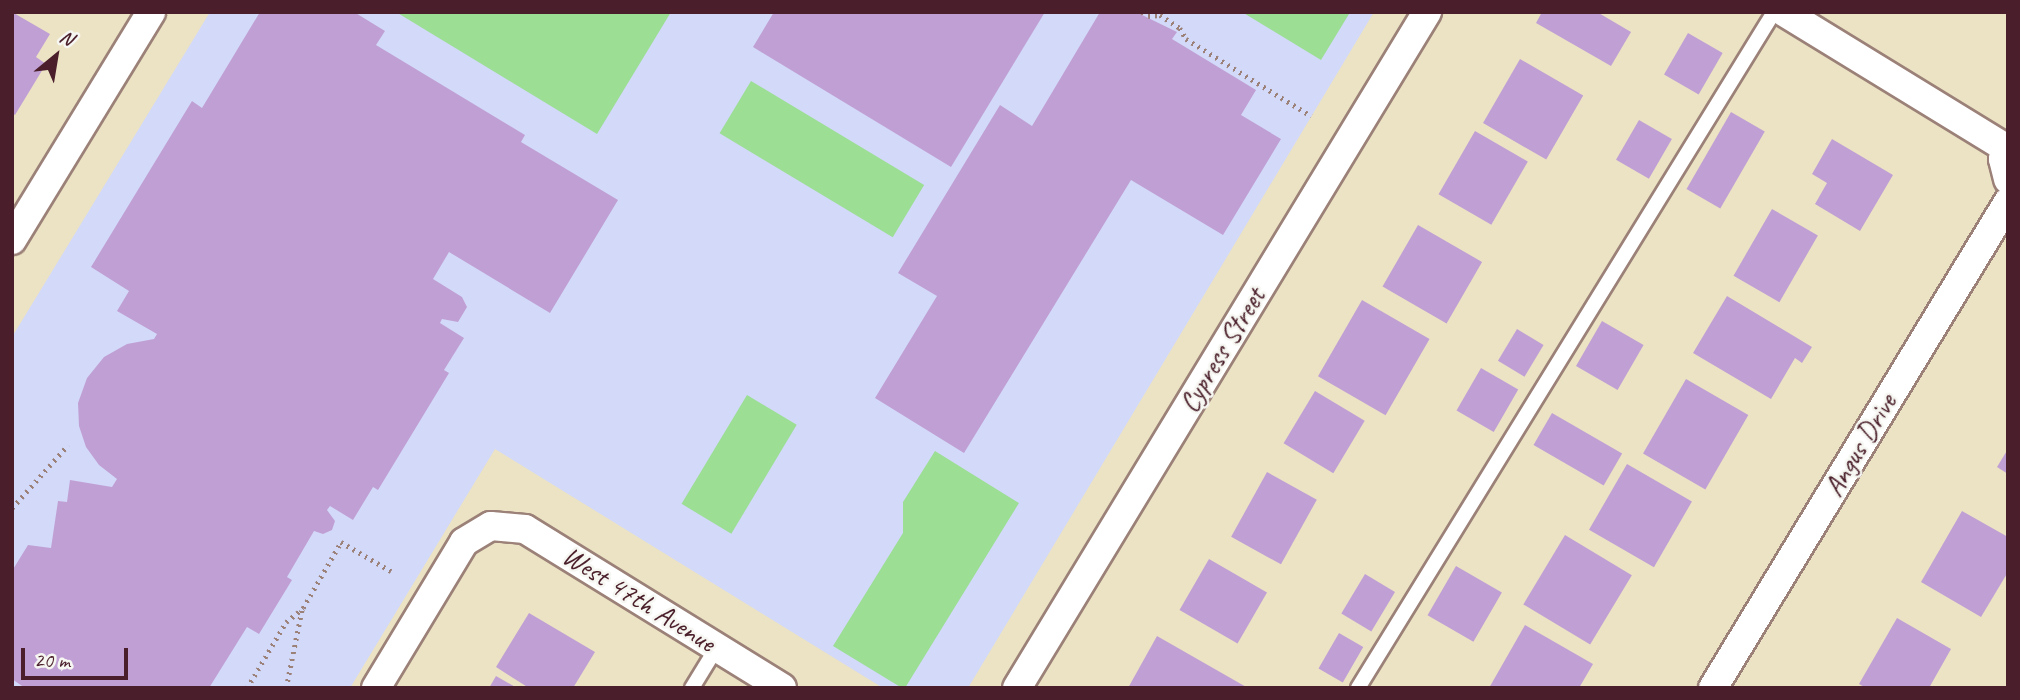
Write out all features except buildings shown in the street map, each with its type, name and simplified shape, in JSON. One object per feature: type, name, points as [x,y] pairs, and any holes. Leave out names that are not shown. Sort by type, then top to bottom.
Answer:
[{"type":"street","points":[[15,230],[151,12]]},
{"type":"street","name":"Cypress Street","points":[[1017,688],[1427,12]]},
{"type":"street","points":[[1784,12],[2007,147],[2003,159],[2008,179]]},
{"type":"street","name":"Angus Drive","points":[[1713,688],[2008,202]]},
{"type":"street","name":"West 47th Avenue","points":[[376,688],[464,542],[491,526],[525,528],[782,688]]},
{"type":"lane","points":[[1358,688],[1774,12]]},
{"type":"lane","points":[[692,688],[717,647]]},
{"type":"path","points":[[1142,12],[1148,16],[1160,15],[1180,28],[1186,39],[1311,116]]},
{"type":"path","points":[[12,508],[68,445]]},
{"type":"path","points":[[286,688],[303,608],[341,542],[391,572]]},
{"type":"path","points":[[247,688],[286,622],[303,608]]},
{"type":"shaded area","points":[[210,12],[1374,12],[968,688],[883,688],[495,449],[350,688],[12,688],[12,337]]},
{"type":"green space","points":[[396,12],[671,12],[597,134]]},
{"type":"green space","points":[[1242,12],[1346,12],[1349,14],[1321,60]]},
{"type":"green space","points":[[751,81],[924,185],[893,237],[720,133]]},
{"type":"green space","points":[[747,395],[797,425],[731,534],[682,504]]},
{"type":"green space","points":[[935,451],[1019,503],[905,688],[902,688],[833,646],[903,533],[903,502]]}]
